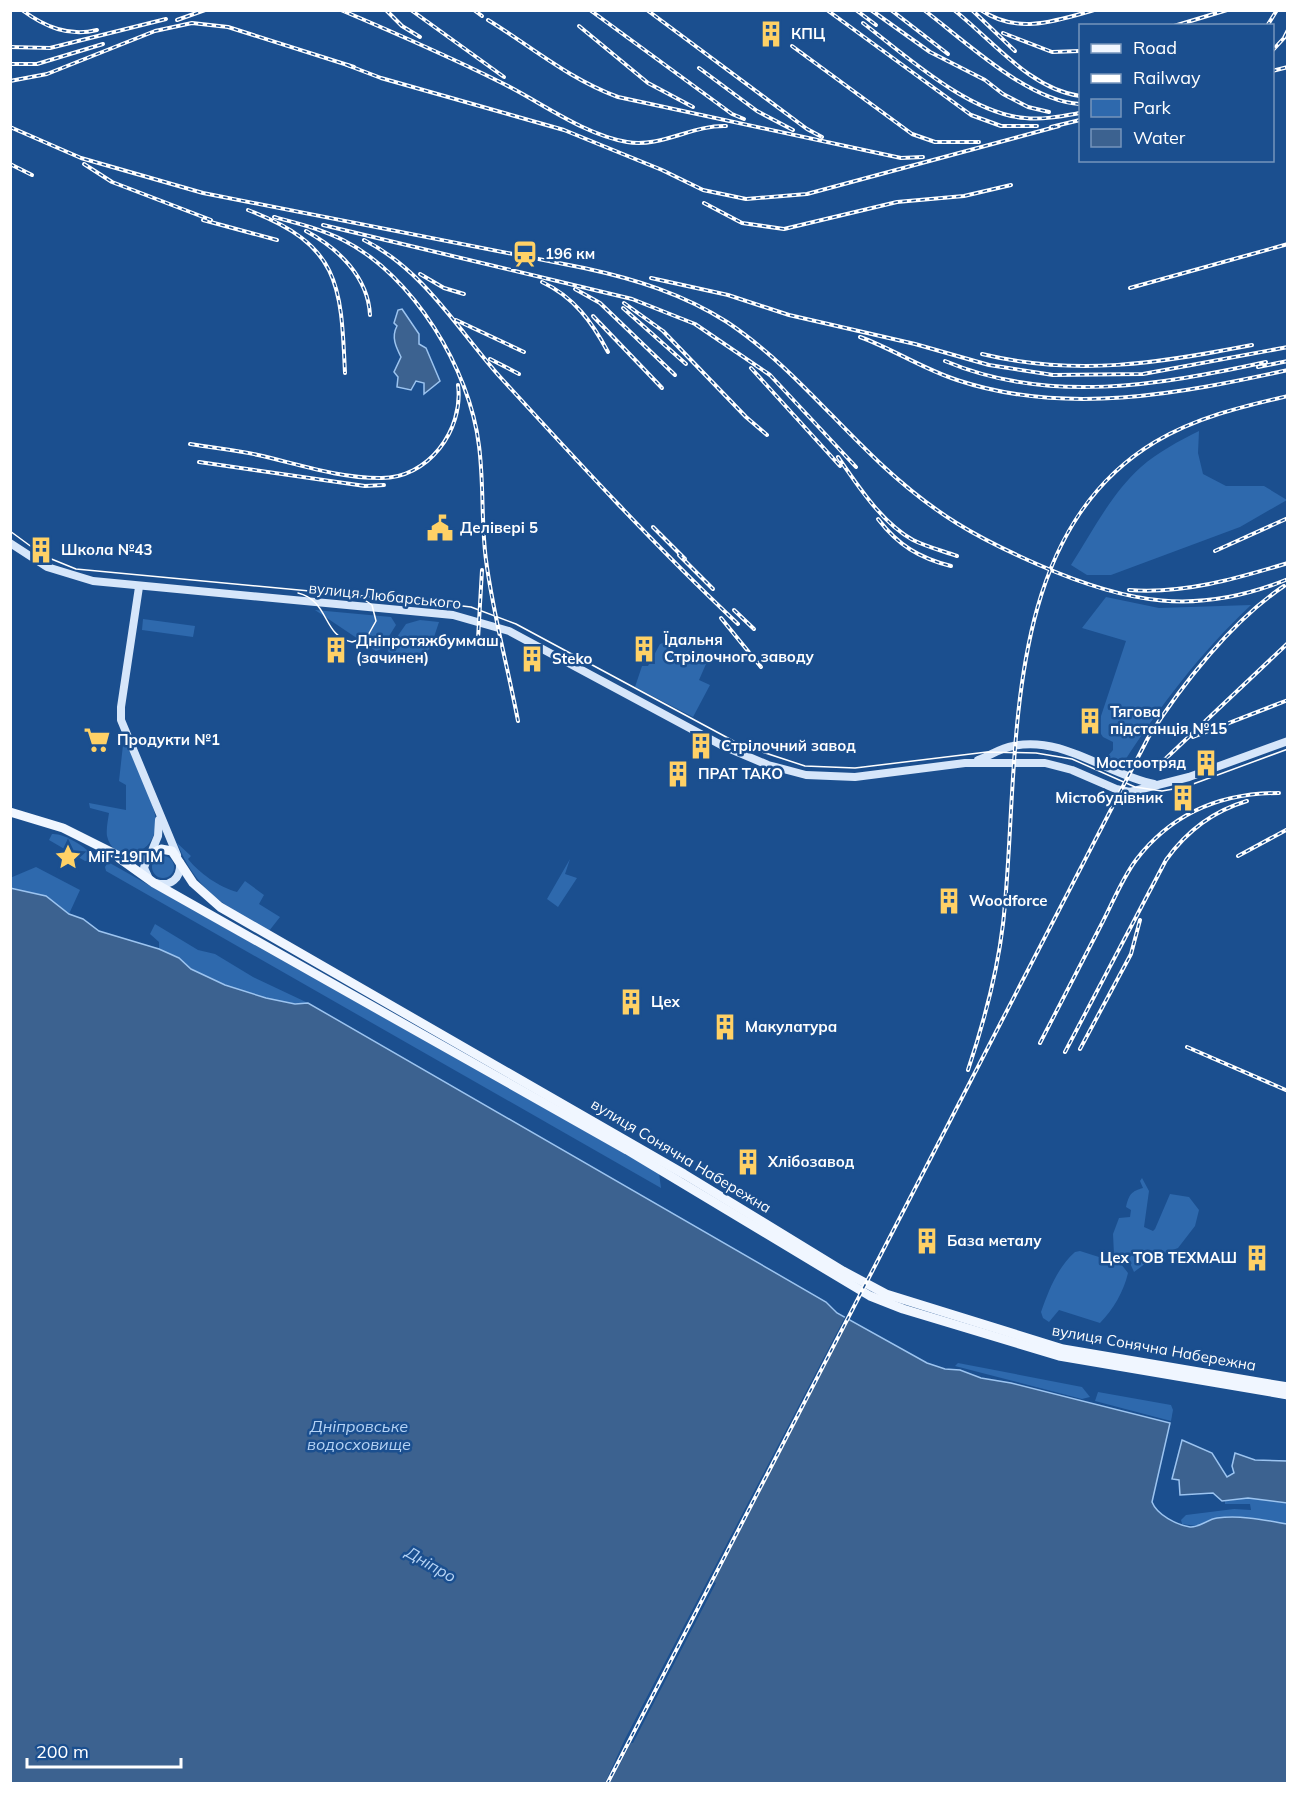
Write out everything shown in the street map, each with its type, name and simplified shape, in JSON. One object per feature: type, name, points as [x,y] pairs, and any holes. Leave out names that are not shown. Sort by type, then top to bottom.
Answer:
[{"type":"main road","name":"вулиця Любарського","points":[[10,543],[47,567],[69,576],[139,586],[404,610],[479,621],[509,631],[723,746],[768,765],[818,776],[875,775],[965,763]]},
{"type":"main road","points":[[139,586],[121,713],[125,730],[178,858],[180,873],[175,880],[163,885],[152,882],[144,868],[160,831],[158,812]]},
{"type":"main road","points":[[965,763],[1045,763],[1072,770],[1124,792],[1189,777],[1287,741]]},
{"type":"main road","points":[[965,763],[1013,746],[1043,746],[1085,757],[1130,778],[1155,784]]},
{"type":"main road","name":"вулиця Сонячна Набережна","points":[[10,812],[63,828],[114,855],[152,882],[618,1144],[870,1296],[913,1312],[1059,1356],[1287,1395]]},
{"type":"main road","name":"вулиця Сонячна Набережна","points":[[114,855],[130,859],[165,849],[178,858],[193,883],[220,907],[644,1151],[874,1288],[905,1301],[1063,1349],[1287,1387]]},
{"type":"green space","points":[[1199,431],[1198,453],[1203,474],[1226,486],[1264,486],[1287,500],[1240,527],[1111,575],[1087,575],[1071,565],[1103,514],[1130,478],[1154,456]]},
{"type":"green space","points":[[1106,597],[1159,608],[1251,605],[1232,623],[1182,681],[1122,765],[1107,757],[1113,750],[1113,742],[1103,737],[1097,728],[1126,641],[1082,628]]},
{"type":"green space","points":[[315,610],[391,617],[396,625],[381,649],[376,651]]},
{"type":"green space","points":[[143,619],[195,626],[193,637],[142,630]]},
{"type":"green space","points":[[420,620],[439,622],[431,646],[420,662],[406,664],[389,655],[388,650],[406,624]]},
{"type":"green space","points":[[663,643],[676,654],[681,651],[706,664],[699,680],[710,685],[693,717],[635,687],[642,666],[648,666],[660,644]]},
{"type":"green space","points":[[126,742],[148,793],[156,820],[155,832],[150,842],[143,849],[127,854],[118,852],[111,846],[107,836],[109,813],[90,808],[89,803],[126,810],[126,785],[119,781],[123,745]]},
{"type":"green space","points":[[52,834],[68,838],[80,845],[90,852],[93,860],[85,861],[49,840]]},
{"type":"green space","points":[[177,843],[191,856],[188,859],[216,883],[237,892],[245,881],[264,895],[259,904],[280,917],[269,931],[226,905],[203,886],[185,860]]},
{"type":"green space","points":[[159,856],[167,856],[174,863],[174,871],[167,878],[159,878],[152,871],[152,863]]},
{"type":"green space","points":[[570,859],[565,874],[577,878],[558,907],[547,899]]},
{"type":"green space","points":[[108,862],[659,1173],[661,1188],[106,871],[105,867]]},
{"type":"green space","points":[[36,867],[80,890],[69,914],[46,896],[11,888],[10,878]]},
{"type":"green space","points":[[155,924],[198,950],[215,954],[253,977],[308,1003],[264,999],[234,990],[206,977],[180,958],[159,949],[159,942],[150,934]]},
{"type":"green space","points":[[1142,1178],[1149,1191],[1144,1227],[1153,1231],[1155,1229],[1170,1194],[1189,1197],[1199,1210],[1195,1226],[1178,1248],[1154,1257],[1134,1272],[1130,1263],[1114,1255],[1113,1234],[1119,1218],[1130,1217],[1131,1210],[1126,1207],[1127,1203],[1136,1190],[1143,1188],[1140,1181]]},
{"type":"green space","points":[[1080,1251],[1121,1264],[1128,1273],[1124,1287],[1114,1306],[1100,1323],[1059,1310],[1049,1322],[1043,1318],[1041,1312],[1051,1288],[1063,1265],[1075,1252]]},
{"type":"green space","points":[[958,1363],[1082,1387],[1090,1397],[1082,1399],[955,1366]]},
{"type":"green space","points":[[1098,1392],[1171,1405],[1173,1410],[1171,1421],[1095,1401]]},
{"type":"green space","points":[[1248,1498],[1287,1503],[1287,1524],[1253,1518],[1230,1517],[1207,1521],[1197,1526],[1182,1524],[1181,1520],[1186,1515],[1234,1509],[1251,1510],[1250,1504],[1225,1504],[1225,1501]]},
{"type":"water","points":[[402,309],[419,334],[419,344],[426,348],[440,381],[424,394],[424,383],[416,381],[411,390],[397,387],[398,377],[394,372],[401,357],[395,342],[394,334],[397,326],[394,323],[398,310]]},
{"type":"water","name":"Дніпровське водосховище","points":[[10,888],[46,896],[69,914],[83,919],[99,931],[159,949],[179,958],[191,969],[225,985],[266,998],[295,1004],[308,1003],[826,1302],[837,1313],[927,1363],[1170,1423],[1152,1502],[1158,1511],[1174,1522],[1190,1527],[1226,1517],[1252,1518],[1287,1524],[1287,1783],[11,1783]]},
{"type":"water","points":[[1182,1440],[1212,1453],[1227,1477],[1234,1473],[1232,1466],[1235,1453],[1255,1460],[1287,1461],[1287,1503],[1248,1498],[1222,1501],[1213,1493],[1180,1495],[1179,1480],[1172,1479]]},
{"type":"pier","points":[[846,1315],[850,1316],[714,1582],[716,1583],[633,1743],[610,1783],[605,1783],[625,1739]]},
{"type":"tram line","points":[[10,531],[44,556],[76,569],[471,607],[516,624],[741,745],[805,766],[855,768],[987,752],[1036,753],[1072,759],[1135,787],[1162,791],[1185,787],[1288,749]]},
{"type":"tram line","points":[[298,593],[316,603],[335,633],[352,642],[367,637],[376,621],[372,605],[359,596]]},
{"type":"railway","points":[[22,10],[48,26],[58,29],[77,32],[97,30]]},
{"type":"railway","points":[[177,20],[205,10]]},
{"type":"railway","points":[[341,10],[461,63],[578,125],[610,138],[627,142],[652,142],[701,129],[726,126]]},
{"type":"railway","points":[[386,10],[402,26],[420,37]]},
{"type":"railway","points":[[411,10],[504,77]]},
{"type":"railway","points":[[474,10],[482,16]]},
{"type":"railway","points":[[590,10],[732,114],[744,119]]},
{"type":"railway","points":[[647,10],[807,129],[822,137]]},
{"type":"railway","points":[[827,10],[971,115],[1001,126],[1037,126]]},
{"type":"railway","points":[[856,10],[876,25]]},
{"type":"railway","points":[[871,10],[930,52],[985,80],[1003,94],[1028,107],[1049,112]]},
{"type":"railway","points":[[891,10],[948,54]]},
{"type":"railway","points":[[924,10],[1019,82],[1060,101],[1079,104]]},
{"type":"railway","points":[[954,10],[1028,74],[1062,92],[1079,96]]},
{"type":"railway","points":[[972,10],[1015,51]]},
{"type":"railway","points":[[981,10],[995,18],[1023,24],[1037,24],[1094,10]]},
{"type":"railway","points":[[1181,24],[1227,10]]},
{"type":"railway","points":[[1268,24],[1277,10]]},
{"type":"railway","points":[[10,47],[50,48],[166,19]]},
{"type":"railway","points":[[488,20],[567,72],[618,97],[901,158],[923,157]]},
{"type":"railway","points":[[10,81],[47,74],[155,31],[192,23],[228,27],[354,67]]},
{"type":"railway","points":[[863,23],[919,67],[961,95],[983,106],[1004,114],[1025,118],[1046,118],[1079,113]]},
{"type":"railway","points":[[579,26],[648,83],[693,107]]},
{"type":"railway","points":[[1274,49],[1288,30]]},
{"type":"railway","points":[[1003,33],[1052,52],[1079,51]]},
{"type":"railway","points":[[10,64],[37,64],[103,44]]},
{"type":"railway","points":[[792,46],[912,134],[935,142],[979,142]]},
{"type":"railway","points":[[347,65],[381,78],[564,130],[662,170],[703,190],[746,199],[807,194],[1059,126]]},
{"type":"railway","points":[[1274,70],[1288,67]]},
{"type":"railway","points":[[699,68],[757,111],[793,130]]},
{"type":"railway","points":[[1051,127],[1079,120]]},
{"type":"railway","points":[[10,127],[81,158],[203,193],[584,268],[622,277],[693,303],[727,322],[749,338],[789,372],[883,466],[938,511],[975,534],[1039,565],[1102,589],[1132,596],[1192,601],[1223,598],[1254,591],[1288,579]]},
{"type":"railway","points":[[10,164],[32,175]]},
{"type":"railway","points":[[84,164],[112,182],[211,220]]},
{"type":"railway","points":[[704,203],[742,223],[784,229],[897,202],[964,196],[1011,185]]},
{"type":"railway","points":[[248,210],[278,223],[301,238],[318,253],[330,271],[341,315],[345,373]]},
{"type":"railway","points":[[274,217],[326,233],[343,240],[369,256],[393,276],[414,300],[434,327],[450,356],[464,386],[479,446],[486,560],[518,721]]},
{"type":"railway","points":[[203,220],[277,240]]},
{"type":"railway","points":[[323,225],[632,299],[695,324],[770,375],[856,467]]},
{"type":"railway","points":[[306,231],[330,246],[358,276],[364,288],[370,315]]},
{"type":"railway","points":[[364,240],[405,267],[422,284],[485,360],[559,441],[647,534],[738,624]]},
{"type":"railway","points":[[1130,288],[1288,244]]},
{"type":"railway","points":[[420,274],[444,288],[464,294]]},
{"type":"railway","points":[[651,278],[728,295],[789,315],[915,344],[989,365],[1053,375],[1143,374],[1288,347]]},
{"type":"railway","points":[[542,282],[564,295],[581,311],[608,352]]},
{"type":"railway","points":[[575,289],[600,303],[675,375]]},
{"type":"railway","points":[[624,303],[663,331],[746,417],[767,435]]},
{"type":"railway","points":[[623,308],[686,364]]},
{"type":"railway","points":[[593,316],[662,388]]},
{"type":"railway","points":[[456,320],[524,352]]},
{"type":"railway","points":[[860,337],[957,380],[998,391],[1039,397],[1122,398],[1205,387],[1288,370]]},
{"type":"railway","points":[[982,354],[1051,365],[1118,365],[1151,362],[1252,345]]},
{"type":"railway","points":[[490,359],[519,374]]},
{"type":"railway","points":[[945,361],[984,375],[1024,383],[1064,387],[1105,387],[1186,378],[1266,362]]},
{"type":"railway","points":[[1258,367],[1288,361]]},
{"type":"railway","points":[[751,368],[840,466]]},
{"type":"railway","points":[[190,444],[250,453],[349,476],[380,478],[397,476],[413,470],[439,449],[455,419],[458,385]]},
{"type":"railway","points":[[968,1070],[989,998],[1003,924],[1017,727],[1026,659],[1041,595],[1066,535],[1103,484],[1155,442],[1203,419],[1288,396]]},
{"type":"railway","points":[[838,457],[871,503],[891,524],[913,540],[957,556]]},
{"type":"railway","points":[[199,462],[365,486],[384,485]]},
{"type":"railway","points":[[1215,551],[1288,518]]},
{"type":"railway","points":[[878,519],[893,536],[910,549],[929,559],[951,566]]},
{"type":"railway","points":[[653,527],[685,559]]},
{"type":"railway","points":[[679,555],[713,589]]},
{"type":"railway","points":[[1129,590],[1170,590],[1209,584],[1288,563]]},
{"type":"railway","points":[[478,639],[482,570]]},
{"type":"railway","points":[[607,1784],[1148,738],[1176,696],[1209,655],[1246,617],[1284,586]]},
{"type":"railway","points":[[734,610],[754,629]]},
{"type":"railway","points":[[721,618],[761,667]]},
{"type":"railway","points":[[1160,764],[1288,643]]},
{"type":"railway","points":[[1193,737],[1288,700]]},
{"type":"railway","points":[[1040,1043],[1126,876],[1150,844],[1165,830],[1199,809],[1237,797],[1279,793]]},
{"type":"railway","points":[[1065,1052],[1166,860],[1182,840],[1201,824],[1223,810],[1247,801]]},
{"type":"railway","points":[[1238,856],[1288,829]]},
{"type":"railway","points":[[1080,1049],[1131,954],[1140,920]]},
{"type":"railway","points":[[1187,1047],[1288,1091]]},
{"type":"place","name":"КПЦ","points":[[771,34]]},
{"type":"place","name":"196 км","points":[[525,254]]},
{"type":"place","name":"Делівері 5","points":[[440,528]]},
{"type":"place","name":"Школа №43","points":[[41,550]]},
{"type":"place","name":"Їдальня Стрілочного заводу","points":[[644,649]]},
{"type":"place","name":"Дніпротяжбуммаш (зачинен)","points":[[336,650]]},
{"type":"place","name":"Steko","points":[[532,659]]},
{"type":"place","name":"Тягова пiдстанцiя №15","points":[[1090,721]]},
{"type":"place","name":"Продукти №1","points":[[97,740]]},
{"type":"place","name":"Стрілочний завод","points":[[701,746]]},
{"type":"place","name":"Мостоотряд","points":[[1206,763]]},
{"type":"place","name":"ПРАТ ТАКО","points":[[678,774]]},
{"type":"place","name":"Містобудівник","points":[[1183,798]]},
{"type":"place","name":"МіГ-19ПМ","points":[[68,857]]},
{"type":"place","name":"Woodforce","points":[[949,901]]},
{"type":"place","name":"Цех","points":[[631,1002]]},
{"type":"place","name":"Макулатура","points":[[725,1027]]},
{"type":"place","name":"Хлібозавод","points":[[748,1162]]},
{"type":"place","name":"База металу","points":[[927,1241]]},
{"type":"place","name":"Цех ТОВ ТЕХМАШ","points":[[1257,1258]]},
{"type":"water label","name":"Дніпро","points":[[431,1564]]}]
